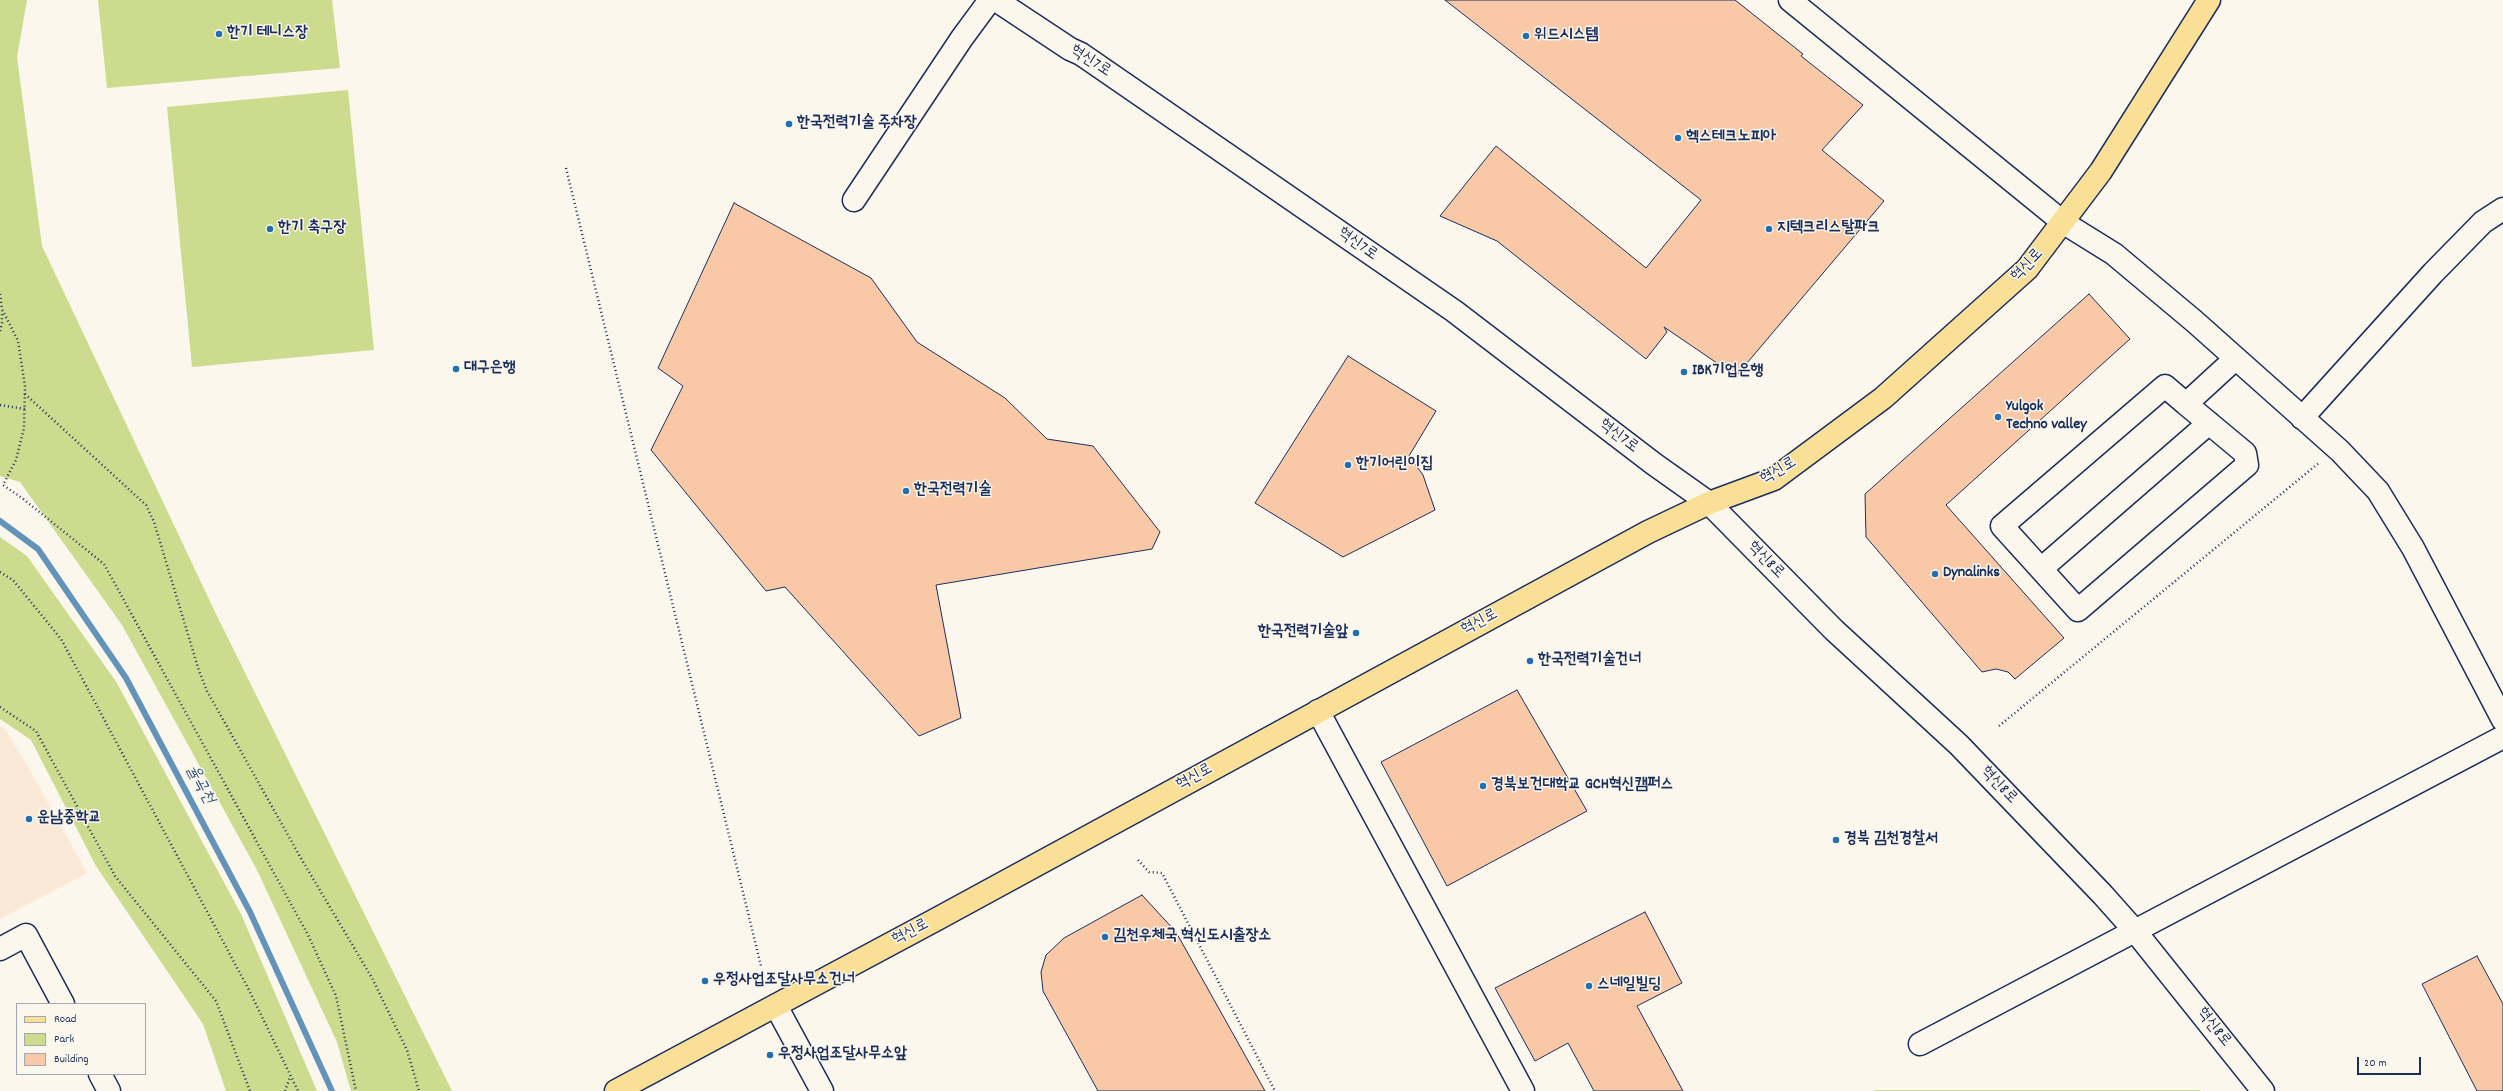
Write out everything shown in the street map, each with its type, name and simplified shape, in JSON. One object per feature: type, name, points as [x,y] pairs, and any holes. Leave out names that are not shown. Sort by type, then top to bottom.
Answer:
[{"type":"main road","name":"혁신로","points":[[616,1091],[776,1006],[1648,532],[1709,503],[1774,479],[1883,398],[2027,269],[2064,223],[2101,171],[2209,0]]},
{"type":"street","points":[[854,200],[990,0]]},
{"type":"street","name":"혁신7로","points":[[996,0],[1081,54],[1454,312],[1654,464],[1709,503]]},
{"type":"street","points":[[1790,0],[2064,223],[2114,254],[2340,452],[2378,491],[2413,548],[2503,720]]},
{"type":"street","points":[[2302,418],[2433,273],[2483,222],[2503,209]]},
{"type":"street","points":[[2186,404],[2235,359]]},
{"type":"street","points":[[2165,386],[2209,423],[2245,453],[2247,465],[2078,610],[2002,526],[2165,386]]},
{"type":"street","points":[[2041,569],[2209,423]]},
{"type":"street","name":"혁신8로","points":[[1709,503],[1829,624],[1959,745],[2135,931],[2263,1091]]},
{"type":"street","points":[[1318,711],[1523,1091]]},
{"type":"street","points":[[1920,1044],[2503,737]]},
{"type":"street","points":[[0,949],[26,935],[62,1003]]},
{"type":"street","points":[[776,1006],[822,1091]]},
{"type":"street","points":[[101,1075],[109,1091]]},
{"type":"path","points":[[566,168],[761,966]]},
{"type":"path","points":[[0,294],[2,309],[2,323],[0,331]]},
{"type":"path","points":[[0,305],[18,341],[25,393],[24,428],[16,460],[3,485],[22,498],[104,564],[308,935],[336,996],[356,1091]]},
{"type":"path","points":[[25,393],[146,505],[154,522],[198,671],[302,860],[372,978],[407,1050],[419,1091]]},
{"type":"path","points":[[0,405],[25,409]]},
{"type":"path","points":[[2000,726],[2323,460]]},
{"type":"path","points":[[0,572],[13,580],[61,639],[249,990],[298,1091]]},
{"type":"path","points":[[0,707],[36,731],[115,876],[216,1001],[250,1091]]},
{"type":"path","points":[[1138,860],[1149,872],[1162,873],[1275,1091]]},
{"type":"path","points":[[285,1091],[290,1077]]},
{"type":"shaded area","name":"운남중학교","points":[[0,726],[5,729],[27,765],[87,873],[0,919]]},
{"type":"green space","points":[[0,0],[27,0],[17,57],[42,246],[216,614],[452,1091],[351,1091],[337,1042],[257,870],[122,625],[20,482],[0,476]]},
{"type":"green space","name":"한기 테니스장","points":[[98,0],[332,0],[340,68],[107,88]]},
{"type":"green space","name":"한기 축구장","points":[[348,90],[374,350],[192,367],[167,107]]},
{"type":"green space","points":[[0,537],[27,556],[117,683],[241,914],[317,1091],[226,1091],[203,1024],[96,866],[31,740],[0,719]]},
{"type":"green space","points":[[2200,1090],[2201,1091],[1873,1091]]},
{"type":"building","points":[[1445,0],[1735,0],[1803,54],[1801,56],[1863,105],[1822,150],[1884,201],[1736,376],[1664,327],[1667,332],[1646,359],[1497,241],[1440,216],[1496,146],[1646,268],[1701,200]]},
{"type":"building","name":"한국전력기술","points":[[734,203],[871,278],[917,342],[1005,398],[1047,439],[1093,446],[1160,532],[1152,549],[936,585],[961,718],[919,736],[785,587],[766,591],[651,450],[683,386],[658,368]]},
{"type":"building","name":"Yulgok Techno valley","points":[[2089,294],[2130,339],[1946,505],[2064,638],[2015,679],[2008,672],[1996,669],[1982,672],[1866,537],[1865,494]]},
{"type":"building","name":"한기어린이집","points":[[1348,356],[1436,411],[1409,456],[1423,475],[1435,510],[1343,557],[1255,503]]},
{"type":"building","name":"경북보건대학교 GCH혁신캠퍼스","points":[[1517,690],[1587,811],[1447,886],[1381,762]]},
{"type":"building","points":[[1142,895],[1176,932],[1265,1091],[1098,1091],[1043,991],[1041,972],[1046,955],[1064,938]]},
{"type":"building","name":"스네일빌딩","points":[[1645,912],[1682,983],[1637,1006],[1683,1091],[1594,1091],[1568,1043],[1535,1061],[1495,988]]},
{"type":"building","points":[[2477,956],[2503,1004],[2503,1091],[2477,1091],[2422,984]]},
{"type":"waterway","name":"율곡천","points":[[0,521],[38,549],[126,678],[250,912],[332,1091]]},
{"type":"place","name":"한기 테니스장","points":[[219,34]]},
{"type":"place","name":"위드시스템","points":[[1526,36]]},
{"type":"place","name":"한국전력기술 주차장","points":[[789,124]]},
{"type":"place","name":"헥스테크노피아","points":[[1678,138]]},
{"type":"place","name":"한기 축구장","points":[[270,229]]},
{"type":"place","name":"지텍크리스탈파크","points":[[1769,229]]},
{"type":"place","name":"대구은행","points":[[456,369]]},
{"type":"place","name":"IBK기업은행","points":[[1684,372]]},
{"type":"place","name":"Yulgok Techno valley","points":[[1998,417]]},
{"type":"place","name":"한기어린이집","points":[[1348,465]]},
{"type":"place","name":"한국전력기술","points":[[906,491]]},
{"type":"place","name":"Dynalinks","points":[[1935,574]]},
{"type":"place","name":"한국전력기술앞","points":[[1356,633]]},
{"type":"place","name":"한국전력기술건너","points":[[1530,661]]},
{"type":"place","name":"경북보건대학교 GCH혁신캠퍼스","points":[[1483,786]]},
{"type":"place","name":"운남중학교","points":[[29,819]]},
{"type":"place","name":"경북 김천경찰서","points":[[1836,840]]},
{"type":"place","name":"김천우체국 혁신도시출장소","points":[[1105,937]]},
{"type":"place","name":"우정사업조달사무소건너","points":[[705,981]]},
{"type":"place","name":"스네일빌딩","points":[[1589,986]]},
{"type":"place","name":"우정사업조달사무소앞","points":[[770,1055]]}]
